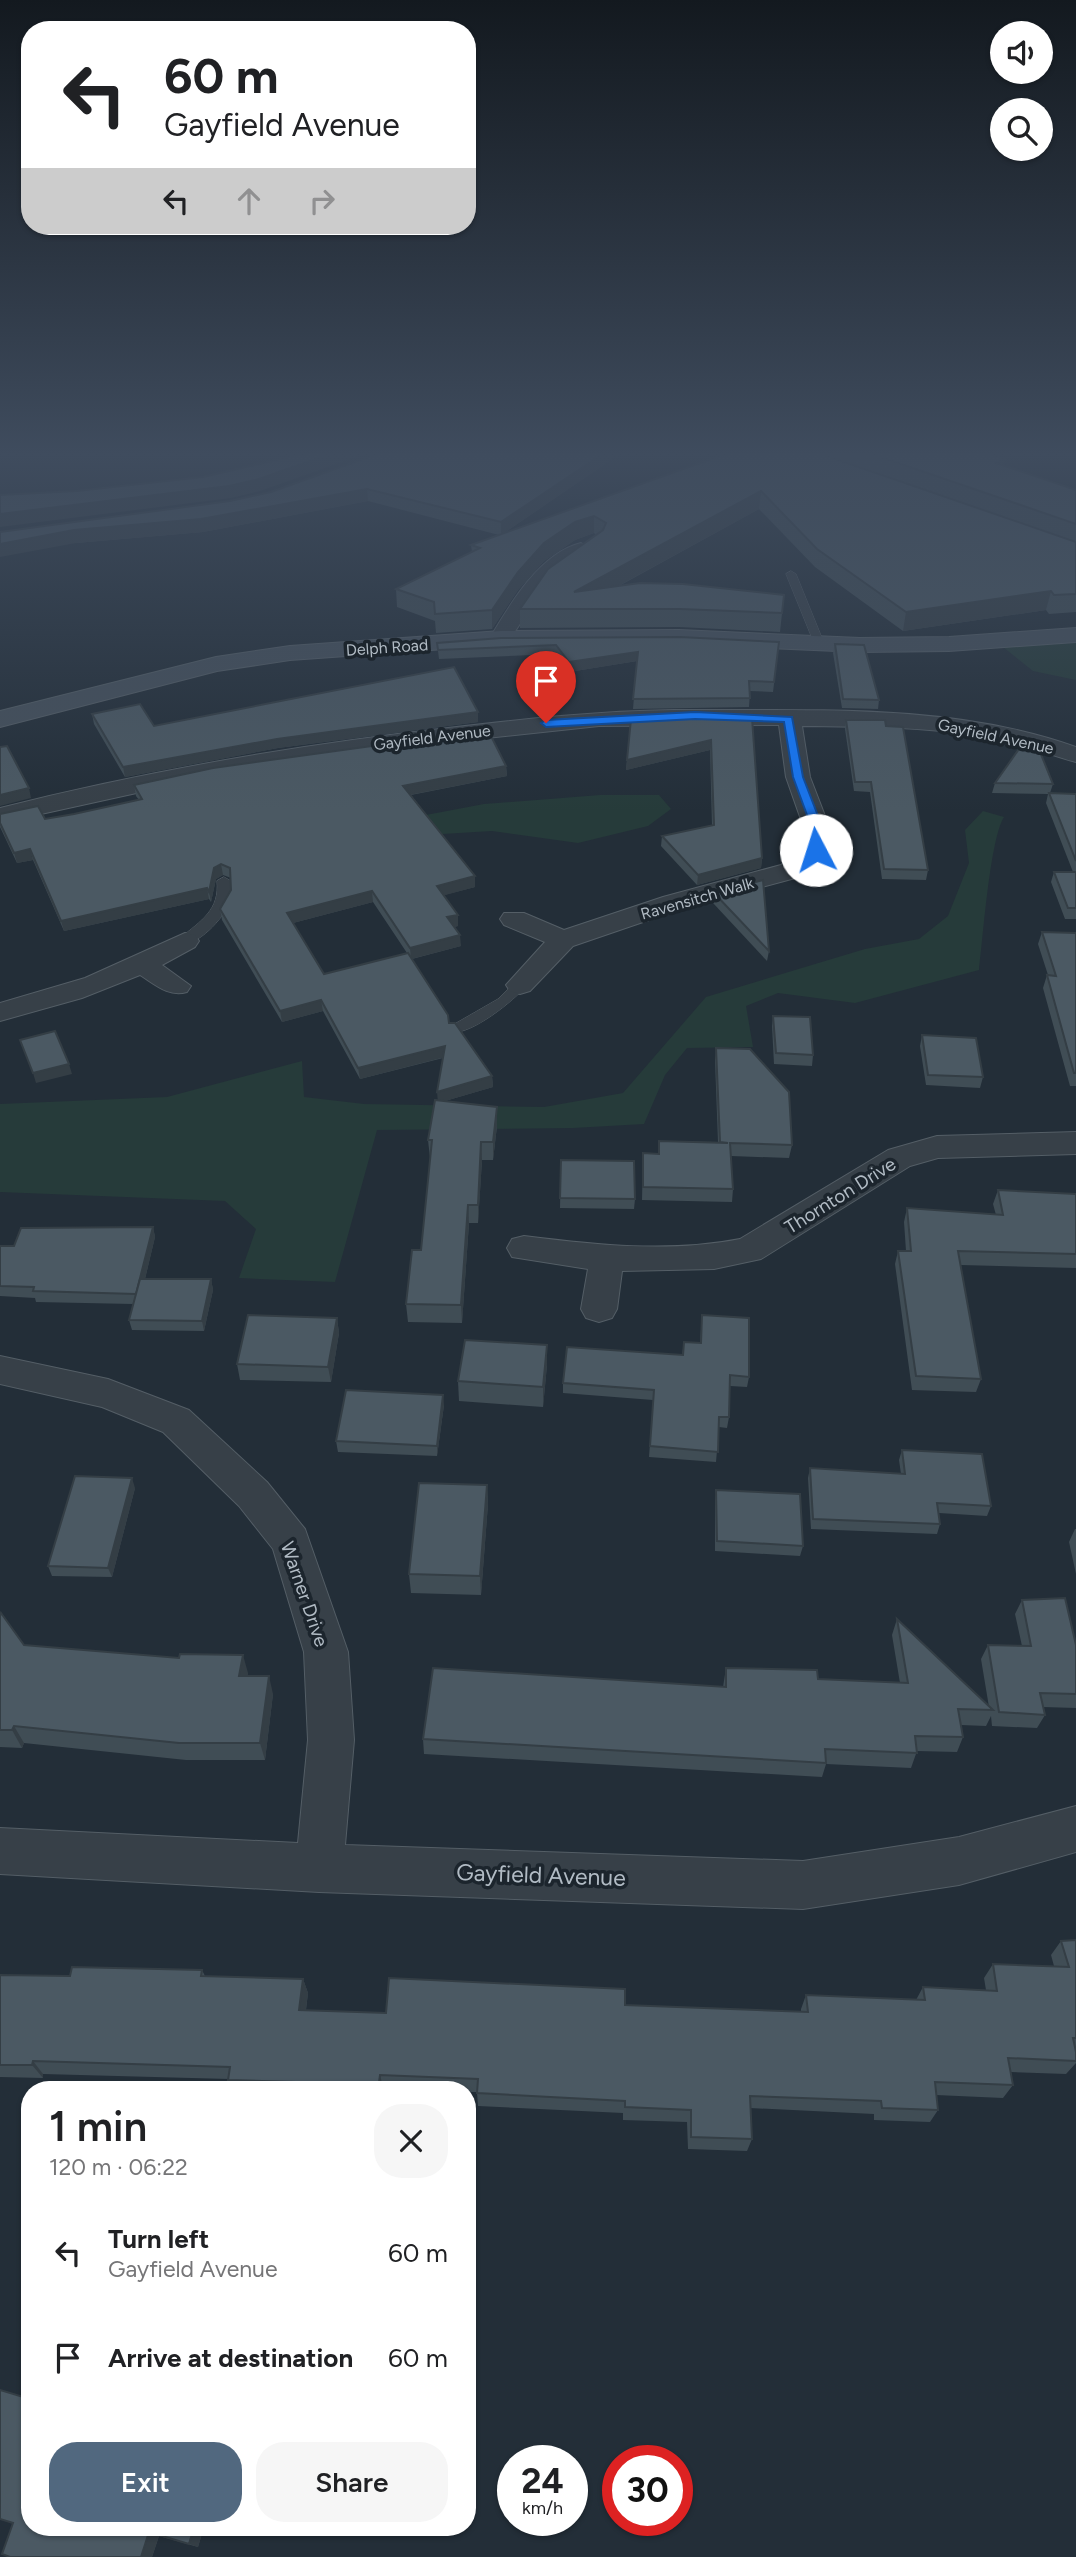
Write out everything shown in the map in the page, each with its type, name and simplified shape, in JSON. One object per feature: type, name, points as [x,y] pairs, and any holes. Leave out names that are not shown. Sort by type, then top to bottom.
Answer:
[{"type":"main road","name":"Delph Road","points":[[0,719],[216,664],[290,653],[501,638],[680,637],[819,643],[949,644],[1076,635]]},
{"type":"street","points":[[501,638],[520,602],[550,572]]},
{"type":"street","name":"Gayfield Avenue","points":[[0,817],[155,779],[329,749],[598,719],[695,715],[906,721],[954,725],[1032,740],[1076,755]]},
{"type":"street","name":"Ravensitch Walk","points":[[520,985],[563,940],[672,903],[790,871],[807,859],[816,850],[819,834],[798,777],[789,719]]},
{"type":"street","points":[[514,919],[563,940]]},
{"type":"street","points":[[0,1012],[50,1001],[143,965],[185,941]]},
{"type":"street","points":[[143,965],[177,986]]},
{"type":"street","name":"Thornton Drive","points":[[524,1248],[607,1259],[714,1257],[749,1250],[898,1158],[937,1147],[1076,1143]]},
{"type":"street","points":[[599,1310],[607,1259]]},
{"type":"street","name":"Warner Drive","points":[[0,1370],[108,1394],[176,1421],[253,1494],[291,1541],[326,1652],[331,1740],[319,1868]]},
{"type":"street","name":"Gayfield Avenue","points":[[0,1851],[319,1868],[803,1885],[959,1861],[1076,1829]]},
{"type":"lane","points":[[791,573],[819,643]]},
{"type":"lane","points":[[185,941],[220,911],[227,897],[224,881]]},
{"type":"lane","points":[[456,1029],[502,1002],[520,985]]},
{"type":"green space","points":[[1076,643],[1076,680],[1033,671],[1003,647]]},
{"type":"green space","points":[[600,795],[659,795],[671,809],[648,826],[578,843],[492,831],[393,837],[352,829],[484,804]]},
{"type":"green space","points":[[983,811],[1004,817],[991,867],[979,970],[855,1003],[778,993],[746,1006],[753,1047],[687,1048],[665,1075],[644,1124],[573,1128],[377,1130],[335,1282],[239,1278],[256,1229],[225,1201],[0,1192],[0,1104],[167,1097],[302,1061],[304,1097],[364,1104],[544,1107],[623,1093],[706,997],[865,949],[919,939],[948,916],[969,863],[965,830]]},
{"type":"building","points":[[430,572],[518,572],[492,610],[435,614],[434,602],[396,589]]},
{"type":"building","points":[[546,572],[610,572],[574,592],[640,583],[683,584],[784,595],[782,613],[680,609],[520,609]]},
{"type":"building","points":[[850,572],[1076,572],[1076,594],[1054,595],[1051,591],[906,612]]},
{"type":"building","points":[[680,637],[779,642],[774,682],[749,681],[750,698],[633,699],[638,652],[569,662],[556,645],[438,650],[437,643],[501,638]]},
{"type":"building","points":[[835,644],[864,645],[879,700],[843,699]]},
{"type":"building","points":[[454,667],[478,712],[277,739],[123,767],[92,714],[140,704],[154,726]]},
{"type":"building","points":[[752,718],[762,858],[698,875],[662,836],[714,825],[711,740],[627,760],[631,719]]},
{"type":"building","points":[[846,720],[885,720],[886,726],[903,727],[928,870],[884,869],[871,782],[855,782]]},
{"type":"building","points":[[488,730],[506,766],[403,786],[475,876],[437,886],[458,915],[447,917],[460,935],[410,948],[372,891],[287,913],[324,974],[408,953],[448,1015],[449,1023],[455,1023],[492,1076],[437,1092],[445,1046],[358,1068],[321,1000],[280,1011],[220,909],[231,890],[230,868],[221,864],[214,868],[209,892],[207,888],[61,921],[30,849],[14,853],[0,823],[0,814],[38,806],[45,819],[142,799],[134,785],[213,768]]},
{"type":"building","points":[[1026,739],[1036,742],[1053,784],[995,783]]},
{"type":"building","points":[[7,746],[29,788],[0,795],[0,747]]},
{"type":"building","points":[[1049,793],[1076,794],[1076,861]]},
{"type":"building","points":[[1054,872],[1076,872],[1076,908],[1068,908]]},
{"type":"building","points":[[763,880],[769,951],[714,893]]},
{"type":"building","points":[[1042,932],[1076,933],[1076,1073],[1047,975],[1056,976]]},
{"type":"building","points":[[773,1016],[810,1017],[813,1055],[776,1053]]},
{"type":"building","points":[[55,1031],[69,1064],[33,1073],[20,1040]]},
{"type":"building","points":[[922,1035],[976,1038],[983,1077],[928,1075]]},
{"type":"building","points":[[716,1048],[750,1049],[789,1092],[792,1145],[730,1143],[733,1189],[643,1187],[643,1153],[659,1154],[659,1141],[728,1143],[720,1142]]},
{"type":"building","points":[[435,1100],[497,1107],[493,1142],[481,1142],[478,1205],[468,1205],[461,1305],[406,1304],[412,1250],[421,1250],[432,1140],[428,1140]]},
{"type":"building","points":[[561,1160],[634,1161],[635,1199],[560,1198]]},
{"type":"building","points":[[998,1190],[1076,1194],[1076,1254],[958,1251],[981,1379],[916,1376],[898,1251],[911,1251],[907,1208],[1003,1215]]},
{"type":"building","points":[[153,1227],[136,1294],[33,1291],[34,1287],[0,1286],[0,1246],[14,1246],[21,1228]]},
{"type":"building","points":[[140,1279],[211,1279],[202,1321],[129,1320]]},
{"type":"building","points":[[248,1315],[337,1318],[328,1367],[237,1364]]},
{"type":"building","points":[[702,1315],[749,1318],[749,1377],[730,1375],[729,1417],[719,1417],[718,1452],[650,1446],[654,1390],[563,1383],[567,1347],[683,1355],[684,1342],[701,1343]]},
{"type":"building","points":[[465,1340],[547,1345],[543,1387],[458,1381]]},
{"type":"building","points":[[346,1390],[443,1395],[437,1446],[336,1441]]},
{"type":"building","points":[[902,1450],[982,1454],[991,1506],[937,1503],[940,1524],[813,1519],[810,1468],[905,1474]]},
{"type":"building","points":[[75,1476],[132,1478],[108,1568],[48,1566]]},
{"type":"building","points":[[419,1483],[487,1485],[480,1576],[409,1574]]},
{"type":"building","points":[[716,1490],[800,1494],[803,1546],[717,1541]]},
{"type":"building","points":[[1065,1598],[1076,1645],[1076,1694],[1040,1693],[1045,1715],[999,1712],[988,1645],[1031,1646],[1022,1600]]},
{"type":"building","points":[[1,1613],[24,1645],[179,1658],[180,1654],[243,1655],[239,1676],[269,1676],[260,1743],[179,1743],[14,1726],[12,1730],[0,1730]]},
{"type":"building","points":[[897,1619],[993,1710],[958,1709],[963,1737],[915,1736],[917,1753],[825,1749],[826,1763],[423,1739],[433,1668],[726,1687],[726,1668],[817,1670],[818,1679],[908,1683]]},
{"type":"building","points":[[1076,1940],[1076,2038],[1073,2038],[1076,2061],[1008,2058],[1013,2085],[935,2082],[938,2110],[882,2108],[881,2101],[750,2096],[752,2139],[691,2137],[691,2110],[625,2107],[625,2101],[477,2093],[478,2079],[380,2075],[379,2081],[261,2081],[228,2080],[230,2067],[33,2061],[32,2065],[0,2065],[0,1975],[70,1976],[72,1967],[202,1970],[201,1976],[303,1979],[299,2010],[386,2013],[389,1978],[625,1989],[625,2005],[808,2012],[806,1995],[925,2000],[923,1987],[997,1991],[993,1964],[1069,1967],[1061,1941]]},
{"type":"building","points":[[0,2390],[21,2396],[21,2536],[148,2536],[141,2557],[10,2557],[2,2554],[13,2523],[0,2519]]},
{"type":"building","points":[[162,2536],[191,2536],[189,2544]]},
{"type":"route","points":[[546,723],[695,715],[789,719],[798,777],[819,834],[816,850]]}]
